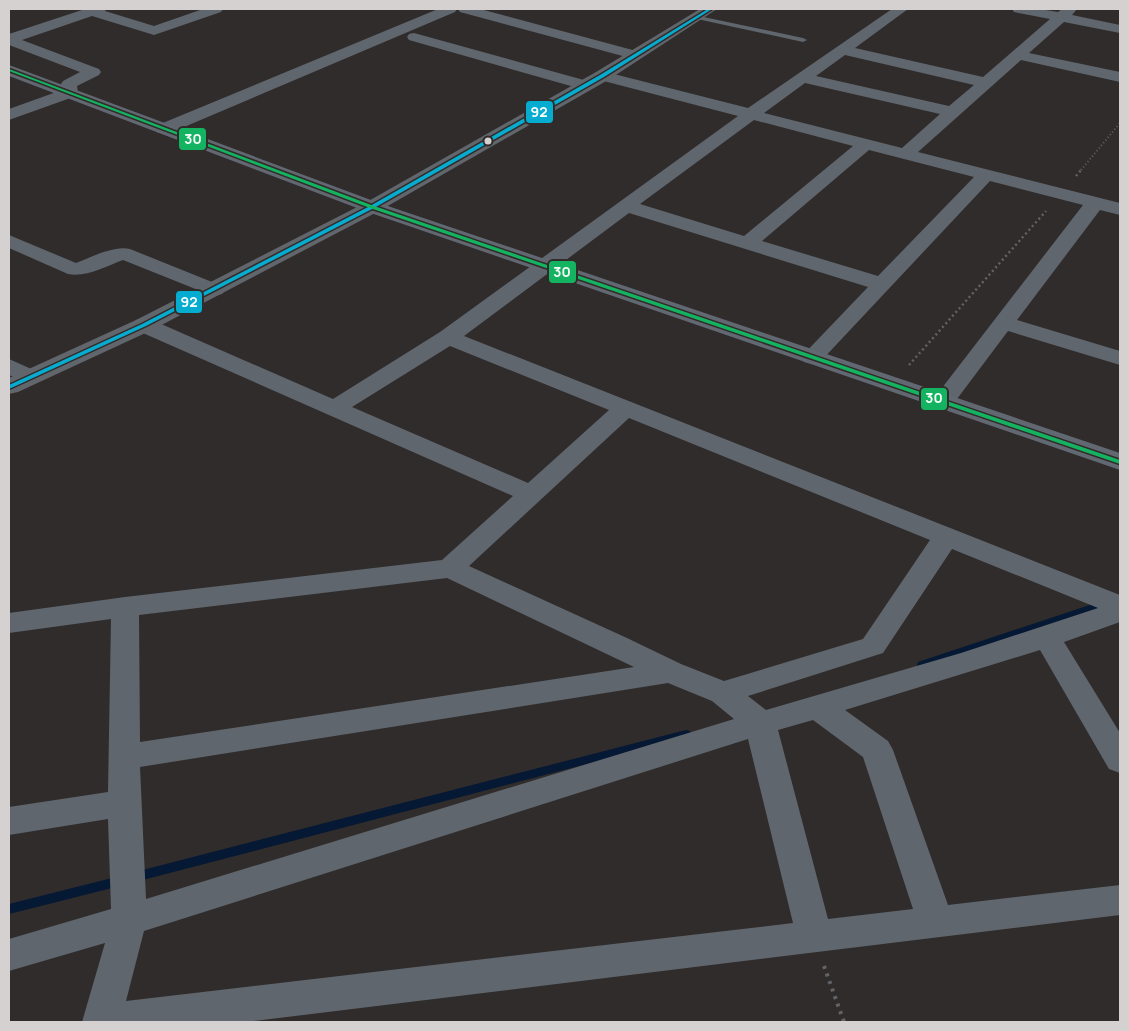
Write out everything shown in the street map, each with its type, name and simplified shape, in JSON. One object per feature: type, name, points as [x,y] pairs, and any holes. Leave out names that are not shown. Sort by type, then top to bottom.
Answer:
[{"type":"main road","points":[[9,387],[215,290],[372,207],[594,81],[703,13]]},
{"type":"street","points":[[9,40],[95,10],[154,31],[216,9]]},
{"type":"street","points":[[164,128],[450,9]]},
{"type":"street","points":[[465,9],[635,55]]},
{"type":"street","points":[[333,409],[448,337],[751,114],[901,9]]},
{"type":"street","points":[[1020,9],[1066,13],[1120,29]]},
{"type":"street","points":[[905,154],[1066,13]]},
{"type":"street","points":[[414,37],[594,81],[751,114],[1120,209]]},
{"type":"street","points":[[9,40],[93,72],[69,84],[70,93]]},
{"type":"street","points":[[842,50],[986,83]]},
{"type":"street","points":[[1018,55],[1120,77]]},
{"type":"street","points":[[9,70],[372,207],[1120,462]]},
{"type":"street","points":[[803,78],[953,112]]},
{"type":"street","points":[[9,115],[70,93]]},
{"type":"street","points":[[748,243],[865,144]]},
{"type":"street","points":[[812,357],[986,175]]},
{"type":"street","points":[[943,402],[1095,203]]},
{"type":"street","points":[[626,206],[881,284]]},
{"type":"street","points":[[9,241],[75,270],[123,253],[215,290]]},
{"type":"street","points":[[1003,323],[1120,358]]},
{"type":"street","points":[[144,325],[531,494]]},
{"type":"street","points":[[448,337],[1120,606]]},
{"type":"street","points":[[9,366],[30,376]]},
{"type":"street","points":[[450,568],[626,408]]},
{"type":"street","points":[[723,693],[873,646],[946,536]]},
{"type":"street","points":[[9,623],[125,607],[450,568],[617,645],[670,672],[723,693],[760,723],[815,938]]},
{"type":"street","points":[[125,607],[124,803],[129,920],[101,1022],[1120,900]]},
{"type":"street","points":[[9,954],[129,920],[760,723],[1047,638],[1120,611]]},
{"type":"street","points":[[1047,638],[1120,760]]},
{"type":"street","points":[[125,757],[670,672]]},
{"type":"street","points":[[818,707],[877,750],[936,923]]},
{"type":"street","points":[[9,821],[124,803]]},
{"type":"lane","points":[[703,13],[804,40]]},
{"type":"path","points":[[892,384],[1061,194],[1120,122]]},
{"type":"path","points":[[815,938],[844,1022]]},
{"type":"waterway","points":[[922,665],[1120,598]]},
{"type":"waterway","points":[[135,877],[686,734]]},
{"type":"waterway","points":[[9,909],[120,881]]},
{"type":"transit line","name":"92","points":[[9,387],[144,325],[372,207],[602,76],[710,9]]},
{"type":"transit line","name":"30","points":[[9,70],[372,207],[1120,462]]}]
